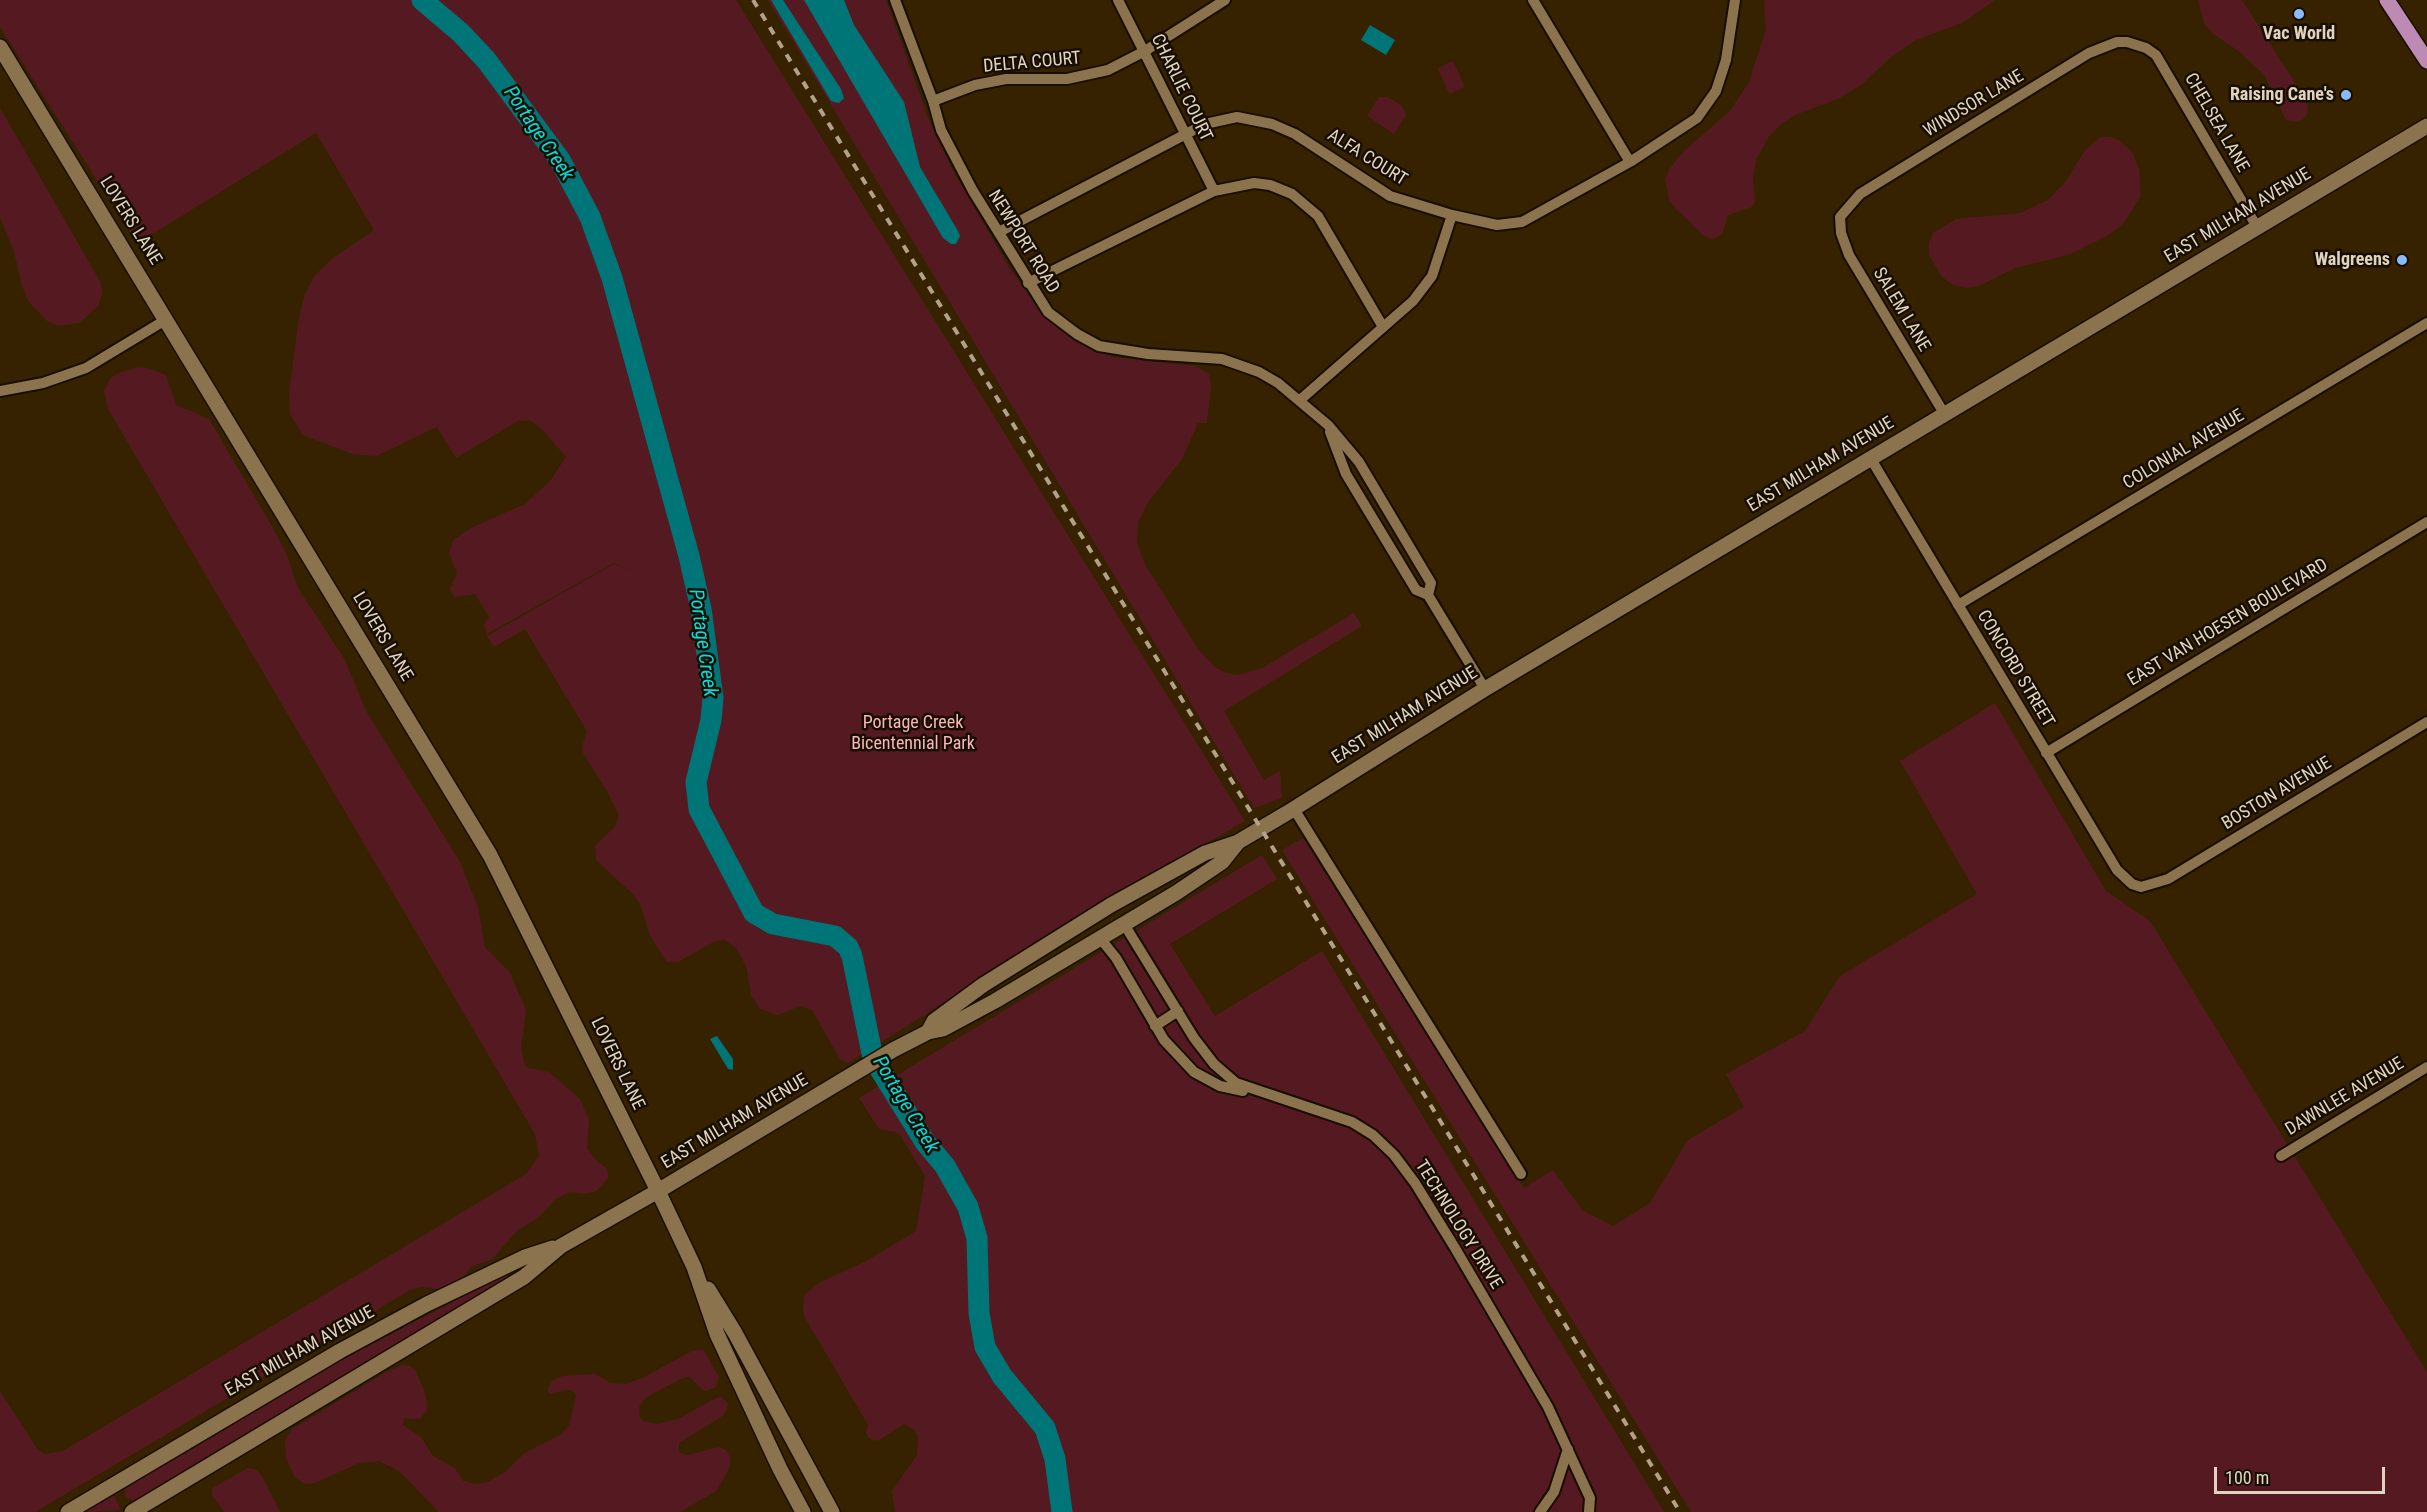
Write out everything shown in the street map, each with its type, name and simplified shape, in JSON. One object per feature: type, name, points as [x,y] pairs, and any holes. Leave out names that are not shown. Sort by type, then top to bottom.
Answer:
[{"type":"main road","points":[[2387,0],[2427,61]]},
{"type":"street","name":"NEWPORT ROAD","points":[[895,0],[951,152],[1028,284],[1048,312],[1077,334],[1099,346],[1148,354],[1222,359],[1259,372],[1300,400],[1328,424],[1359,462],[1431,583],[1428,595]]},
{"type":"street","name":"CHARLIE COURT","points":[[1118,0],[1146,51],[1214,191]]},
{"type":"street","name":"DELTA COURT","points":[[933,101],[975,85],[1006,79],[1067,79],[1108,70],[1146,51],[1225,0]]},
{"type":"street","points":[[1533,0],[1630,162]]},
{"type":"street","name":"ALFA COURT","points":[[999,232],[1205,124],[1238,117],[1272,124],[1318,147],[1390,196],[1452,216],[1497,225],[1522,222],[1630,162],[1697,118],[1716,91],[1726,60],[1735,0]]},
{"type":"street","name":"WINDSOR LANE","points":[[1840,217],[1860,194],[2089,53],[2117,42],[2138,45]]},
{"type":"street","name":"CHELSEA LANE","points":[[2138,45],[2156,55],[2163,63],[2257,227]]},
{"type":"street","name":"LOVERS LANE","points":[[0,47],[490,855],[658,1191],[694,1268],[717,1334],[780,1469],[803,1512]]},
{"type":"street","name":"EAST MILHAM AVENUE","points":[[928,1032],[934,1021],[983,986],[1111,905],[1205,853],[1238,842],[1294,809],[1485,689],[2427,126]]},
{"type":"street","points":[[1028,284],[1214,191],[1254,183],[1270,185],[1292,194],[1318,216],[1383,327]]},
{"type":"street","points":[[1300,400],[1413,301],[1432,276],[1452,216]]},
{"type":"street","name":"SALEM LANE","points":[[1840,217],[1841,233],[1850,255],[1944,416]]},
{"type":"street","points":[[0,391],[43,383],[86,368],[167,320]]},
{"type":"street","name":"COLONIAL AVENUE","points":[[1958,605],[2427,323]]},
{"type":"street","name":"NEWPORT ROAD","points":[[1328,424],[1346,474],[1416,590],[1428,595],[1485,689]]},
{"type":"street","name":"CONCORD STREET","points":[[1871,459],[2117,870],[2127,881],[2142,887]]},
{"type":"street","name":"EAST VAN HOESEN BOULEVARD","points":[[2046,753],[2427,522]]},
{"type":"street","name":"BOSTON AVENUE","points":[[2142,887],[2168,879],[2427,722]]},
{"type":"street","points":[[1294,809],[1521,1174]]},
{"type":"street","name":"EAST MILHAM AVENUE","points":[[68,1512],[340,1351],[515,1262],[561,1245],[658,1191],[858,1071],[928,1032],[943,1029],[995,1001],[1222,862],[1238,842]]},
{"type":"street","name":"TECHNOLOGY DRIVE","points":[[1124,924],[1214,1064],[1236,1083],[1352,1122],[1373,1135],[1394,1155],[1415,1183],[1455,1248],[1548,1407],[1590,1498],[1589,1512]]},
{"type":"street","points":[[1101,938],[1116,958],[1164,1040],[1194,1072],[1220,1086],[1270,1096]]},
{"type":"street","points":[[1155,1026],[1178,1011]]},
{"type":"street","name":"DAWNLEE AVENUE","points":[[2281,1156],[2427,1067]]},
{"type":"street","name":"EAST MILHAM AVENUE","points":[[132,1512],[524,1277],[561,1245]]},
{"type":"street","name":"LOVERS LANE","points":[[694,1268],[735,1333],[832,1512]]},
{"type":"street","points":[[1540,1512],[1554,1492],[1568,1449]]},
{"type":"green space","name":"Portage Creek Bicentennial Park","points":[[0,0],[736,0],[1245,821],[1071,922],[848,1063],[840,1059],[812,1010],[800,1006],[778,1015],[760,1009],[751,995],[746,966],[736,948],[725,940],[715,941],[678,962],[667,962],[650,936],[641,906],[635,896],[596,860],[595,846],[615,827],[619,815],[583,753],[582,746],[587,731],[525,629],[494,647],[487,636],[614,564],[632,571],[614,563],[487,634],[484,624],[489,617],[475,594],[454,597],[450,589],[457,573],[449,553],[453,540],[471,528],[525,504],[550,481],[566,457],[542,429],[530,420],[518,421],[456,458],[437,427],[376,456],[352,454],[303,435],[290,414],[289,394],[299,317],[305,294],[315,275],[333,258],[374,230],[316,133],[154,233],[145,237],[135,236],[128,229],[0,27]]},
{"type":"green space","points":[[768,0],[886,0],[928,118],[951,167],[1008,266],[1040,311],[1077,341],[1113,357],[1195,366],[1209,374],[1211,385],[1207,423],[1198,423],[1182,459],[1149,501],[1138,522],[1137,544],[1146,566],[1198,649],[1216,668],[1227,673],[1238,675],[1262,668],[1354,613],[1362,626],[1224,711],[1264,780],[1280,771],[1282,798],[1254,808]]},
{"type":"green space","points":[[1764,0],[1995,0],[1962,23],[1914,41],[1890,58],[1861,85],[1838,99],[1795,115],[1781,124],[1769,136],[1756,160],[1753,180],[1755,202],[1752,207],[1728,215],[1722,234],[1712,239],[1704,236],[1674,207],[1669,200],[1665,179],[1670,168],[1683,152],[1730,111],[1749,82],[1766,29]]},
{"type":"green space","points":[[2198,0],[2242,0],[2303,95],[2308,106],[2307,115],[2302,120],[2295,122],[2286,120],[2265,76],[2240,52],[2212,33],[2204,23]]},
{"type":"green space","points":[[1453,61],[1465,87],[1449,94],[1438,68]]},
{"type":"green space","points":[[1379,97],[1388,97],[1402,106],[1406,115],[1394,134],[1367,116]]},
{"type":"green space","points":[[0,108],[101,283],[102,294],[98,306],[79,323],[58,326],[47,321],[28,301],[21,283],[14,251],[0,218]]},
{"type":"green space","points":[[2101,137],[2111,137],[2120,141],[2133,153],[2139,169],[2141,195],[2124,223],[2107,236],[2071,254],[2015,268],[1979,286],[1967,288],[1953,285],[1942,277],[1929,255],[1929,243],[1933,233],[1956,219],[2020,213],[2048,200],[2066,181],[2085,150]]},
{"type":"green space","points":[[138,367],[166,375],[176,405],[209,419],[273,528],[287,555],[298,588],[345,660],[366,711],[460,862],[478,907],[485,947],[510,973],[526,1010],[521,1047],[524,1064],[529,1068],[549,1072],[580,1099],[589,1120],[587,1148],[593,1157],[607,1169],[609,1177],[597,1191],[585,1194],[570,1192],[556,1199],[540,1216],[517,1231],[492,1259],[471,1267],[461,1281],[442,1289],[422,1287],[410,1290],[35,1512],[0,1512],[0,1391],[37,1449],[45,1454],[63,1451],[526,1174],[539,1156],[535,1134],[108,409],[104,391],[110,379],[116,374]]},
{"type":"green space","points":[[1995,703],[2106,891],[2150,921],[2427,1372],[2427,1512],[1691,1512],[1282,850],[1303,838],[1524,1188],[1553,1170],[1583,1211],[1613,1226],[1650,1203],[1688,1140],[1744,1107],[1726,1074],[1805,1031],[1840,976],[1977,894],[1900,761]]},
{"type":"green space","points":[[1262,855],[1277,879],[1170,944],[1215,1016],[1322,951],[1664,1512],[895,1512],[892,1491],[917,1455],[918,1436],[915,1430],[904,1424],[879,1440],[874,1441],[868,1437],[866,1432],[868,1425],[804,1316],[803,1306],[804,1296],[817,1284],[868,1260],[916,1231],[925,1176],[899,1133],[879,1129],[859,1098]]},
{"type":"green space","points":[[507,1274],[509,1277],[136,1501],[128,1499],[125,1495],[126,1485],[297,1383]]},
{"type":"green space","points":[[703,1349],[719,1377],[716,1387],[707,1391],[702,1390],[690,1377],[685,1377],[646,1397],[639,1407],[643,1421],[658,1424],[678,1419],[716,1398],[721,1397],[728,1403],[721,1417],[679,1443],[679,1452],[687,1455],[719,1447],[726,1450],[730,1457],[730,1467],[716,1491],[680,1512],[439,1512],[399,1471],[379,1461],[359,1463],[315,1483],[305,1484],[294,1476],[286,1458],[285,1440],[292,1429],[388,1371],[405,1364],[415,1369],[426,1396],[427,1411],[419,1419],[404,1418],[403,1425],[421,1437],[433,1456],[455,1468],[463,1481],[475,1484],[488,1482],[505,1472],[526,1452],[560,1435],[569,1426],[576,1395],[571,1390],[551,1394],[547,1390],[552,1381],[563,1376],[595,1374],[611,1383],[626,1384],[692,1351]]},
{"type":"green space","points":[[248,1468],[257,1470],[263,1478],[280,1512],[225,1512],[212,1496],[212,1488]]},
{"type":"green space","points":[[108,1494],[114,1496],[121,1510],[87,1512],[96,1502]]},
{"type":"water","points":[[771,0],[783,0],[841,89],[844,98],[839,103],[831,101]]},
{"type":"water","points":[[804,0],[844,0],[854,25],[904,102],[920,167],[958,231],[960,236],[956,244],[951,244],[943,238]]},
{"type":"water","points":[[1370,25],[1395,40],[1386,55],[1361,40]]},
{"type":"water","points":[[717,1036],[733,1059],[733,1070],[728,1069],[710,1039]]},
{"type":"waterway","name":"Portage Creek","points":[[422,0],[461,33],[487,61],[560,160],[590,217],[612,278],[689,556],[701,609],[713,698],[711,720],[696,782],[699,809],[754,913],[773,924],[835,936],[848,947],[852,956],[873,1058],[925,1142],[945,1166],[968,1207],[977,1238],[979,1313],[985,1347],[1002,1376],[1045,1428],[1055,1459],[1062,1512]]},
{"type":"railway","points":[[753,0],[1680,1512]]},
{"type":"place","name":"Vac World","points":[[2299,14]]},
{"type":"place","name":"Raising Cane's","points":[[2346,95]]},
{"type":"place","name":"Walgreens","points":[[2402,260]]}]
